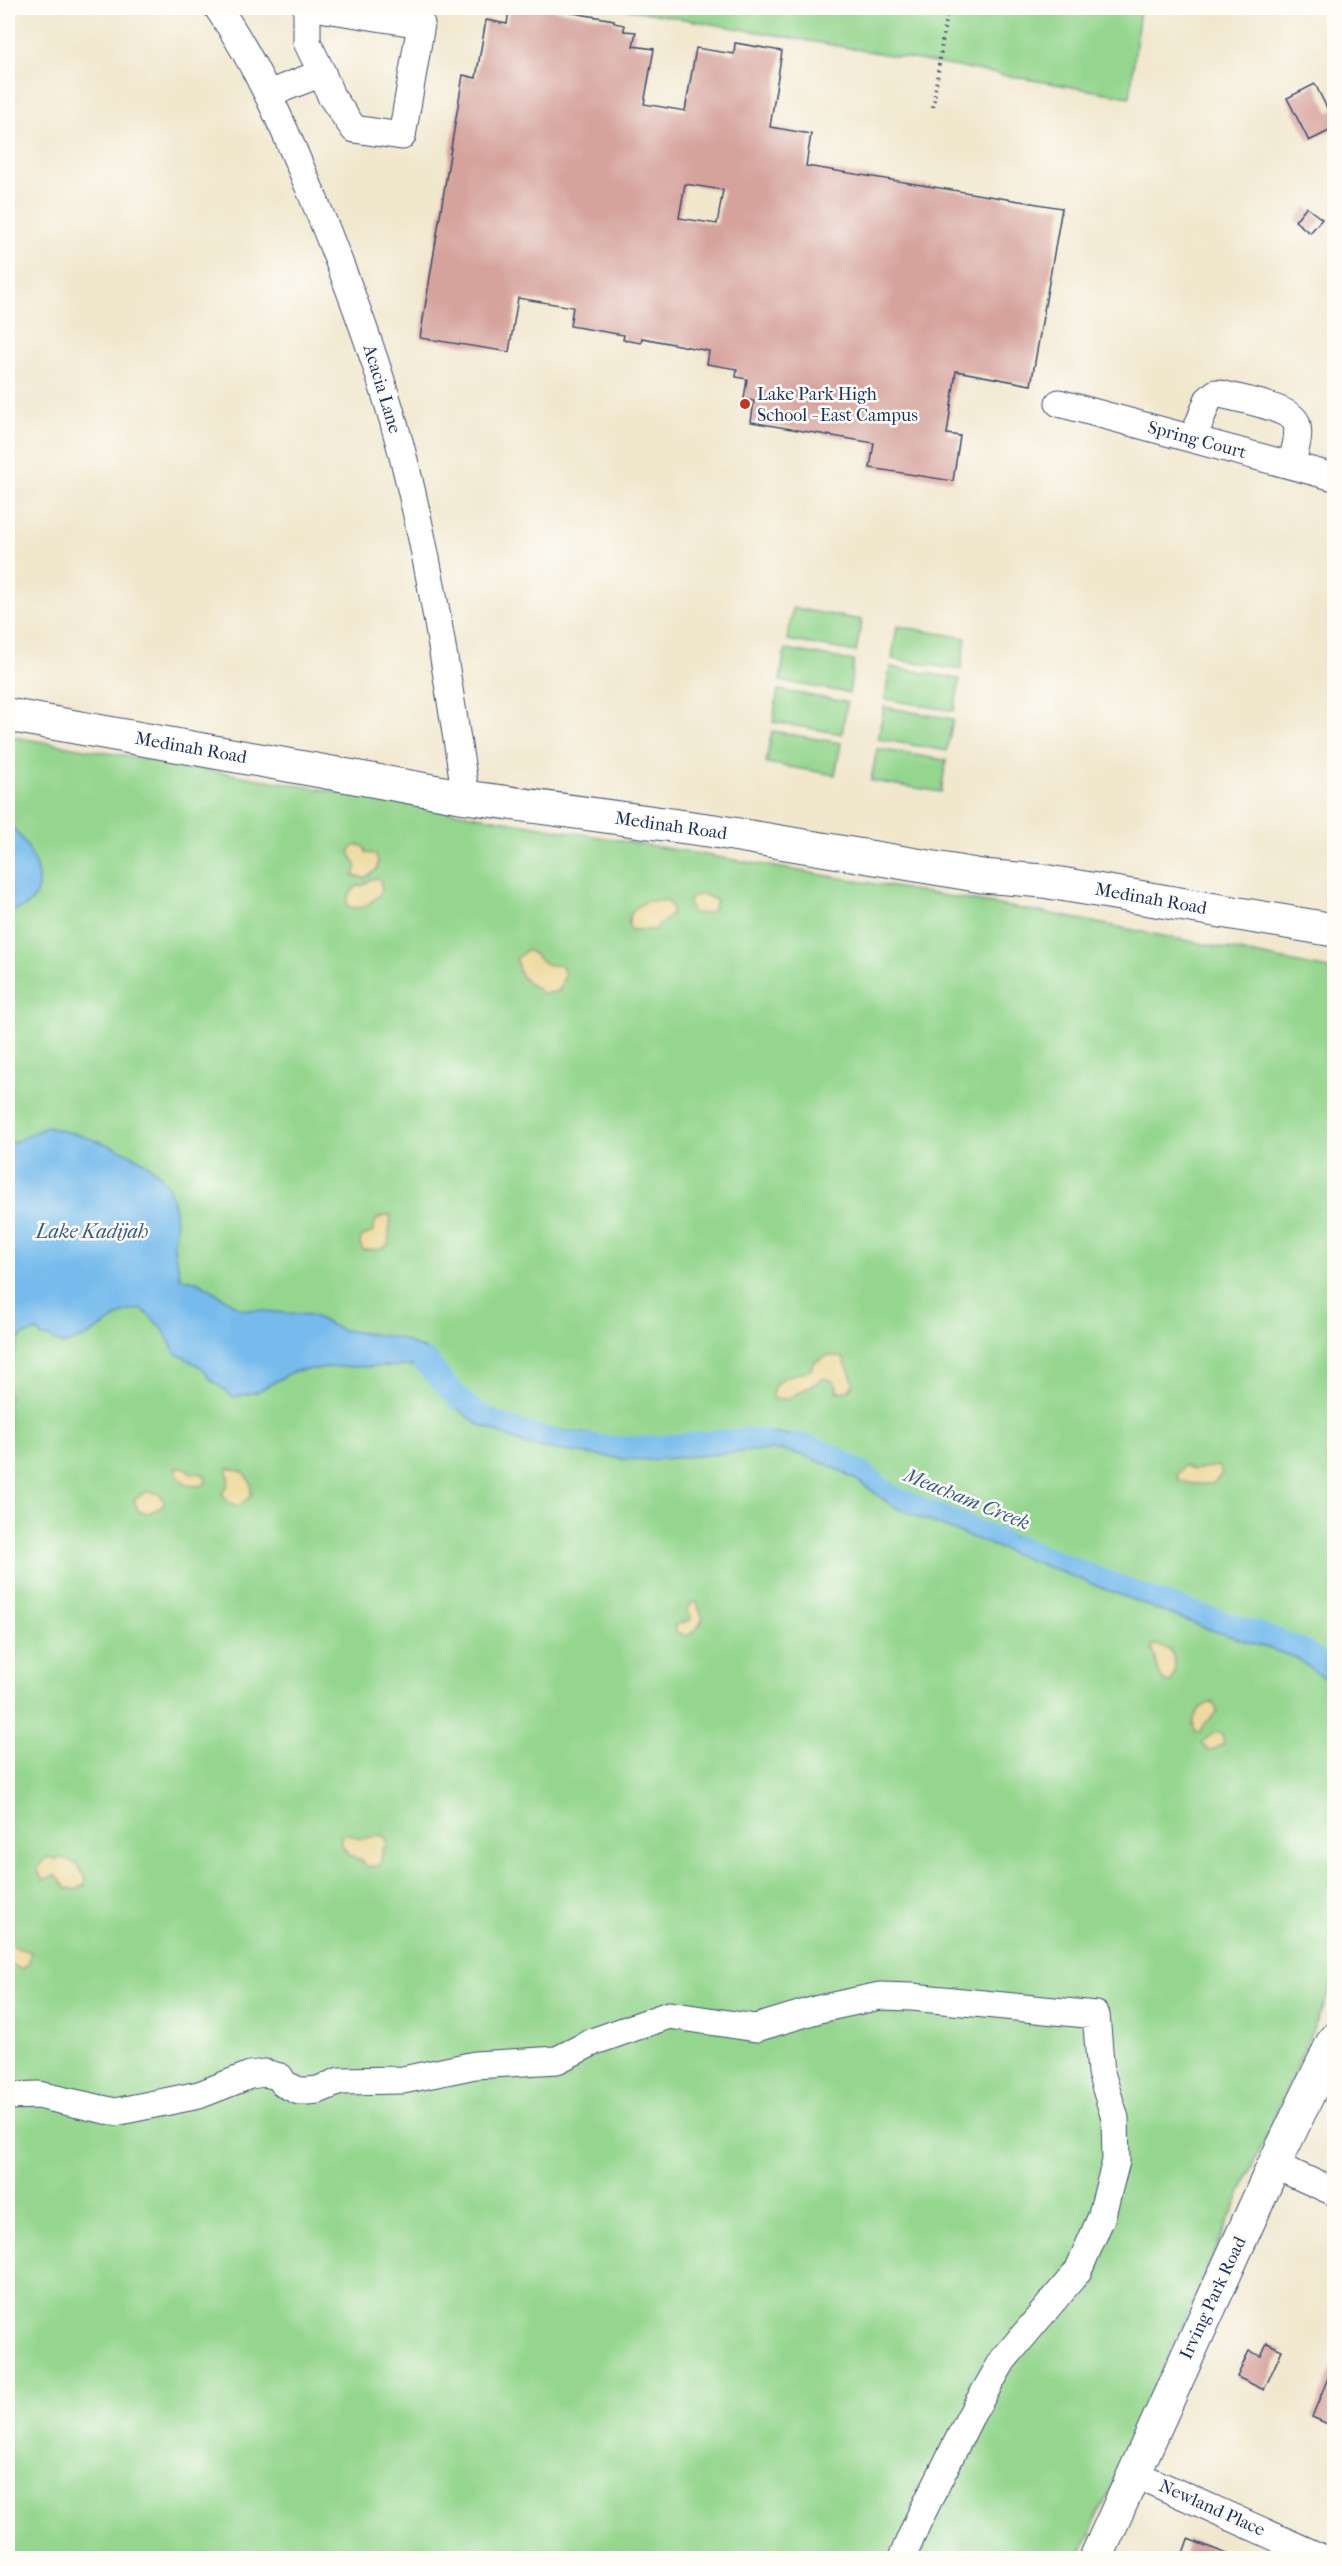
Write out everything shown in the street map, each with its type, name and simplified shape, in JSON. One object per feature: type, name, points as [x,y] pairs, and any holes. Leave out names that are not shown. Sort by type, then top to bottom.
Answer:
[{"type":"main road","name":"Medinah Road","points":[[8,715],[466,797],[715,831],[982,876],[1043,881],[1335,930]]},
{"type":"main road","name":"Irving Park Road","points":[[1096,2559],[1274,2165],[1335,2040]]},
{"type":"street","name":"Acacia Lane","points":[[218,8],[268,94],[344,270],[389,410],[407,472],[429,579],[466,797]]},
{"type":"street","points":[[307,8],[307,42],[331,96],[354,129],[402,136],[421,24],[319,8]]},
{"type":"street","points":[[268,94],[322,73]]},
{"type":"street","points":[[1193,439],[1208,400],[1216,393],[1288,412],[1296,423],[1297,441],[1291,465]]},
{"type":"street","name":"Spring Court","points":[[1059,403],[1335,477]]},
{"type":"street","points":[[8,2096],[38,2095],[115,2112],[199,2095],[250,2075],[265,2073],[279,2077],[284,2084],[298,2091],[312,2091],[340,2081],[403,2080],[476,2065],[557,2060],[595,2041],[669,2015],[756,2028],[819,2009],[880,1996],[912,1997],[1096,2016],[1101,2073],[1115,2118],[1116,2161],[1101,2218],[1078,2271],[1003,2360],[970,2417],[918,2521],[902,2559]]},
{"type":"street","points":[[1274,2165],[1335,2192]]},
{"type":"street","name":"Newland Place","points":[[1133,2473],[1322,2559]]},
{"type":"path","points":[[933,107],[947,8]]},
{"type":"green space","points":[[620,8],[1140,8],[1130,97]]},
{"type":"green space","points":[[793,608],[862,620],[856,652],[787,640]]},
{"type":"green space","points":[[897,626],[966,638],[961,670],[892,659]]},
{"type":"green space","points":[[785,649],[854,661],[849,693],[780,681]]},
{"type":"green space","points":[[890,667],[960,679],[954,711],[885,699]]},
{"type":"green space","points":[[778,690],[847,702],[842,734],[773,722]]},
{"type":"green space","points":[[884,707],[953,719],[947,751],[878,739]]},
{"type":"green space","points":[[772,731],[841,743],[835,775],[766,763]]},
{"type":"green space","points":[[8,736],[1063,916],[1334,970],[1334,1982],[1079,2558],[8,2558]]},
{"type":"green space","points":[[877,749],[946,760],[941,792],[871,781]]},
{"type":"sand","points":[[356,845],[363,846],[367,853],[375,854],[378,861],[377,869],[365,878],[353,876],[356,866],[349,851]]},
{"type":"sand","points":[[371,879],[380,880],[382,891],[375,899],[358,908],[347,906],[348,896],[358,885],[362,886]]},
{"type":"sand","points":[[703,894],[716,900],[713,909],[701,914],[692,912],[689,904],[690,898]]},
{"type":"sand","points":[[647,901],[667,901],[672,907],[672,914],[654,930],[633,930],[629,927],[629,918],[639,905]]},
{"type":"sand","points":[[526,950],[548,965],[561,965],[565,974],[559,991],[543,994],[525,980],[519,972],[517,958]]},
{"type":"sand","points":[[391,1215],[388,1245],[381,1249],[363,1250],[360,1244],[361,1237],[373,1232],[374,1224],[378,1219]]},
{"type":"sand","points":[[829,1355],[843,1358],[854,1382],[849,1390],[836,1391],[837,1387],[832,1381],[824,1378],[788,1399],[774,1399],[772,1395],[777,1383],[786,1377],[811,1370],[813,1363]]},
{"type":"sand","points":[[1184,1465],[1194,1470],[1218,1466],[1222,1474],[1213,1484],[1188,1483],[1179,1480],[1177,1475]]},
{"type":"sand","points":[[176,1468],[186,1468],[192,1474],[200,1473],[205,1476],[206,1482],[198,1486],[185,1484],[177,1473]]},
{"type":"sand","points":[[229,1468],[243,1472],[251,1483],[251,1496],[239,1506],[228,1502],[222,1493],[227,1487]]},
{"type":"sand","points":[[148,1491],[159,1494],[164,1501],[163,1506],[149,1513],[138,1511],[134,1499]]},
{"type":"sand","points":[[692,1602],[697,1603],[703,1619],[697,1629],[687,1636],[676,1632],[674,1625],[691,1620],[687,1612]]},
{"type":"sand","points":[[1154,1645],[1167,1649],[1174,1658],[1175,1670],[1171,1683],[1166,1682],[1160,1675],[1152,1650]]},
{"type":"sand","points":[[1214,1702],[1217,1712],[1204,1725],[1201,1732],[1195,1731],[1193,1721],[1197,1712]]},
{"type":"sand","points":[[1215,1732],[1222,1733],[1224,1744],[1209,1751],[1201,1743]]},
{"type":"sand","points":[[348,1834],[361,1839],[382,1835],[387,1840],[380,1865],[367,1867],[362,1860],[349,1856],[341,1844],[341,1835]]},
{"type":"sand","points":[[50,1857],[74,1863],[81,1870],[85,1885],[76,1890],[66,1888],[56,1875],[43,1880],[37,1870],[43,1860]]},
{"type":"sand","points":[[9,1945],[31,1952],[29,1963],[22,1970],[8,1963]]},
{"type":"water","points":[[8,824],[18,833],[33,859],[38,887],[34,898],[25,907],[9,911]]},
{"type":"water","name":"Lake Kadijah","points":[[46,1127],[114,1147],[147,1164],[160,1175],[168,1187],[174,1207],[176,1228],[174,1244],[180,1278],[199,1282],[241,1309],[311,1315],[342,1330],[399,1338],[430,1352],[471,1398],[497,1415],[525,1425],[630,1440],[758,1432],[813,1439],[838,1449],[871,1469],[894,1488],[931,1505],[1156,1592],[1305,1642],[1334,1662],[1334,1686],[1297,1658],[1208,1629],[903,1511],[833,1467],[783,1450],[652,1460],[623,1459],[530,1446],[478,1424],[455,1407],[416,1366],[333,1367],[294,1371],[257,1392],[234,1397],[210,1379],[203,1368],[175,1353],[163,1329],[142,1309],[125,1312],[86,1337],[63,1345],[49,1337],[41,1337],[38,1331],[21,1336],[8,1370],[8,1145]]},
{"type":"building","points":[[518,8],[544,8],[614,20],[614,23],[624,25],[624,31],[636,32],[633,46],[654,49],[644,104],[685,111],[696,48],[734,54],[735,43],[782,51],[770,127],[811,134],[806,166],[1062,208],[1031,385],[956,371],[947,434],[960,436],[953,481],[870,468],[874,443],[751,422],[754,401],[744,399],[747,379],[736,377],[737,369],[707,364],[709,351],[642,338],[641,343],[623,340],[624,335],[570,326],[573,307],[518,298],[509,352],[420,338],[463,75],[476,78],[486,20],[507,24],[509,10],[517,12]],"holes":[[[685,184],[723,190],[717,224],[679,218]]]},
{"type":"building","points":[[1315,84],[1329,112],[1335,110],[1335,128],[1309,141],[1287,98]]},
{"type":"building","points":[[1306,207],[1322,219],[1310,233],[1295,221]]},
{"type":"building","points":[[1267,2343],[1282,2350],[1264,2390],[1237,2377],[1249,2351],[1261,2356]]},
{"type":"building","points":[[1334,2363],[1335,2414],[1330,2425],[1312,2417]]},
{"type":"building","points":[[1188,2539],[1235,2557],[1234,2559],[1181,2559]]},
{"type":"waterway","name":"Meacham Creek","points":[[455,1407],[416,1366],[430,1352],[454,1381],[488,1410],[536,1428],[617,1439],[765,1432]]},
{"type":"waterway","name":"Meacham Creek","points":[[794,1435],[813,1439],[838,1449],[871,1469],[894,1488],[1008,1535]]},
{"type":"waterway","name":"Meacham Creek","points":[[1018,1538],[1156,1592],[1277,1631],[1305,1642],[1334,1662]]},
{"type":"place","name":"Lake Park High School - East Campus","points":[[745,404]]}]
